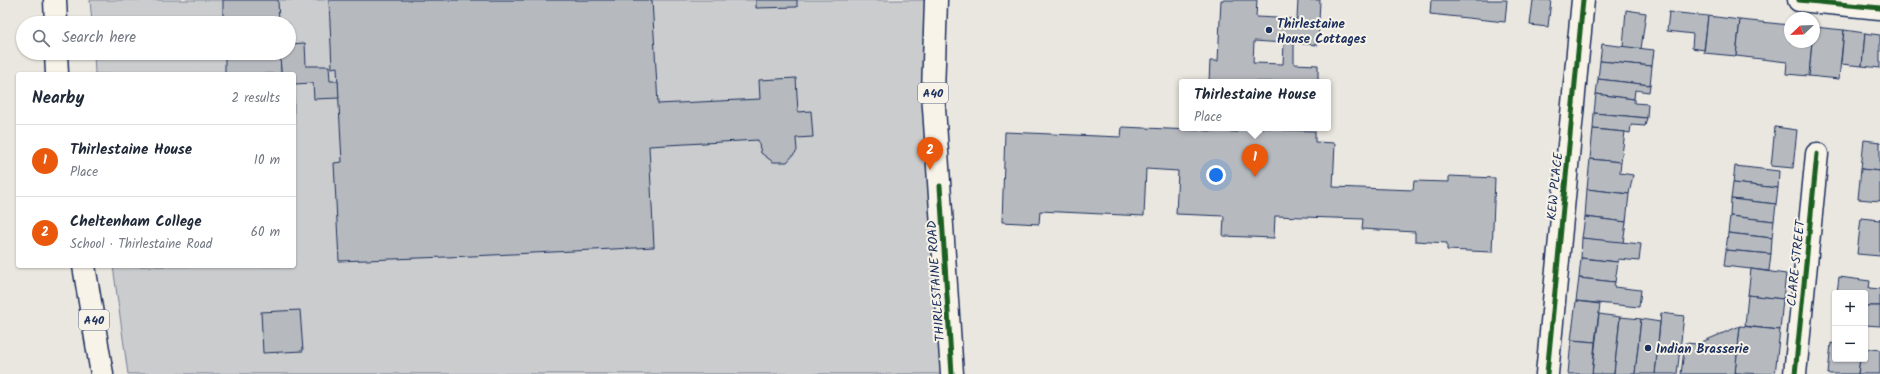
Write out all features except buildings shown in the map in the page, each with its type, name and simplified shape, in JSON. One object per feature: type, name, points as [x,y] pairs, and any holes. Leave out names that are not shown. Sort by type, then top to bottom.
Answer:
[{"type":"main road","points":[[55,0],[56,16]]},
{"type":"main road","name":"THIRLESTAINE ROAD","points":[[936,0],[933,93],[952,374]]},
{"type":"main road","name":"KEW PLACE","points":[[1547,374],[1583,0]]},
{"type":"main road","points":[[1799,0],[1880,8]]},
{"type":"main road","points":[[56,60],[57,72]]},
{"type":"main road","name":"CLARE STREET","points":[[1795,374],[1817,154]]},
{"type":"main road","name":"A40","points":[[84,268],[102,374]]},
{"type":"shaded area","points":[[90,0],[936,0],[952,374],[128,374],[113,268],[296,268],[296,72],[95,72],[94,60],[296,60],[296,16],[91,16]]},
{"type":"cycle path","points":[[1547,374],[1583,0]]},
{"type":"cycle path","points":[[1799,0],[1880,8]]},
{"type":"cycle path","points":[[1795,374],[1817,154]]},
{"type":"cycle path","points":[[940,186],[952,374]]},
{"type":"place","name":"Thirlestaine House Cottages","points":[[1269,30]]},
{"type":"place","name":"Cheltenham College","points":[[930,170]]},
{"type":"place","name":"Thirlestaine House","points":[[1255,177]]},
{"type":"place","name":"Indian Brasserie","points":[[1648,348]]}]
